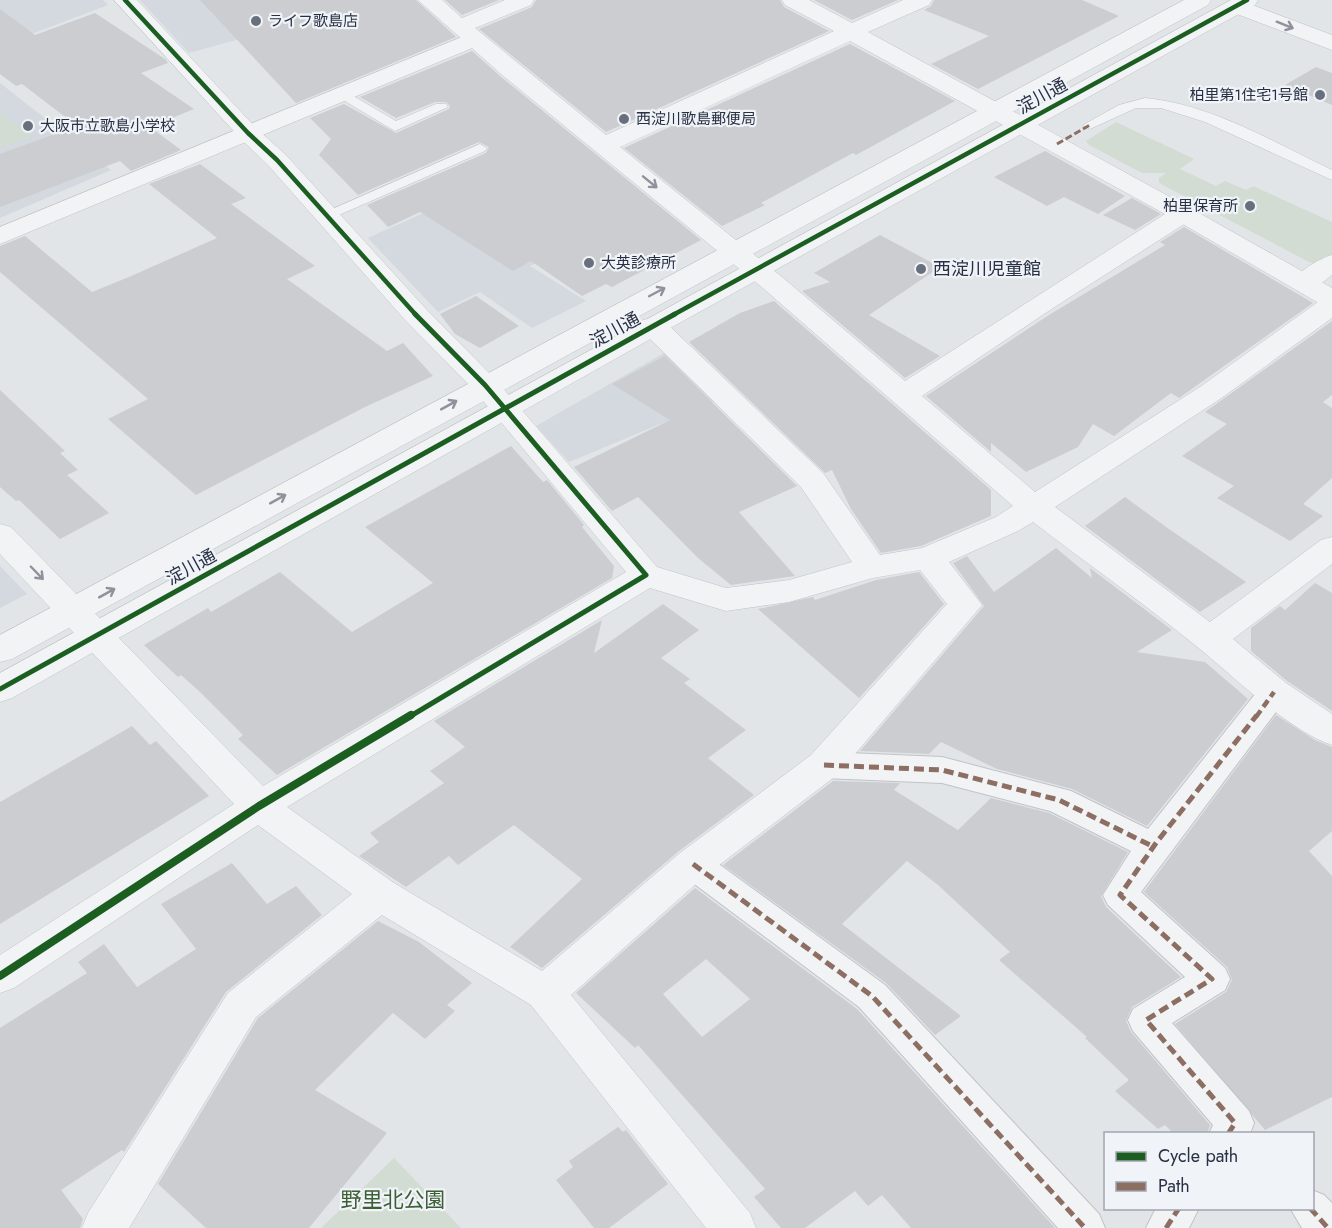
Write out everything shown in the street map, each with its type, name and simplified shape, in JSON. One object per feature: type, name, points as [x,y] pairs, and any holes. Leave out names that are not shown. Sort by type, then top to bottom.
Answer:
[{"type":"street","points":[[125,0],[248,133],[277,160],[416,315],[495,397],[645,575],[726,600],[789,591],[872,567],[928,558],[1007,524],[1210,393],[1332,305]]},
{"type":"street","points":[[429,0],[757,269],[1034,507],[1210,639],[1274,692],[1332,732]]},
{"type":"street","points":[[0,236],[343,94],[467,32],[523,0]]},
{"type":"street","points":[[793,0],[1183,214],[1332,299]]},
{"type":"street","points":[[604,145],[921,0]]},
{"type":"street","name":"淀川通","points":[[0,689],[87,623],[495,397],[734,250],[1200,0]]},
{"type":"street","points":[[1242,3],[1332,44]]},
{"type":"street","name":"淀川通","points":[[495,397],[653,326],[1242,3]]},
{"type":"street","points":[[904,395],[1040,304],[1183,214]]},
{"type":"street","points":[[1304,283],[1332,263]]},
{"type":"street","points":[[653,326],[812,480],[872,567]]},
{"type":"street","points":[[0,535],[87,623],[259,806],[380,894],[545,993],[734,1228]]},
{"type":"street","points":[[1210,639],[1332,548]]},
{"type":"street","points":[[545,993],[693,864],[824,765],[966,605],[928,558]]},
{"type":"street","points":[[0,976],[259,806],[645,575]]},
{"type":"street","name":"淀川通","points":[[0,650],[87,623]]},
{"type":"street","points":[[1236,1130],[1146,1020],[1212,979],[1120,895],[1152,846],[1234,747],[1274,692]]},
{"type":"street","points":[[824,765],[942,770],[1059,800],[1152,846]]},
{"type":"street","points":[[693,864],[872,996],[1085,1228]]},
{"type":"street","points":[[104,1228],[242,1005],[380,894]]},
{"type":"street","points":[[1167,1228],[1178,1210]]},
{"type":"street","points":[[1311,1210],[1328,1228]]},
{"type":"lane","points":[[343,94],[395,127],[441,107]]},
{"type":"lane","points":[[1090,125],[1132,105],[1142,102],[1161,102],[1204,118],[1332,176]]},
{"type":"lane","points":[[327,215],[480,148]]},
{"type":"shaded area","points":[[0,0],[103,0],[108,5],[0,46]]},
{"type":"shaded area","name":"ライフ歌島店","points":[[140,0],[352,0],[359,6],[189,53]]},
{"type":"shaded area","name":"大阪市立歌島小学校","points":[[0,83],[111,170],[0,218]]},
{"type":"shaded area","points":[[528,166],[610,227],[530,266],[586,301],[532,328],[480,292],[438,312],[368,238]]},
{"type":"shaded area","points":[[671,349],[720,399],[569,462],[536,426]]},
{"type":"shaded area","points":[[0,566],[27,594],[0,608]]},
{"type":"green space","points":[[0,113],[34,135],[0,148]]},
{"type":"green space","name":"柏里保育所","points":[[1116,122],[1194,159],[1180,169],[1216,186],[1225,181],[1246,190],[1253,186],[1332,222],[1332,257],[1317,265],[1309,262],[1159,183],[1159,178],[1166,173],[1142,173],[1089,145],[1086,141]]},
{"type":"green space","name":"野里北公園","points":[[394,1158],[461,1228],[321,1228]]},
{"type":"building","points":[[200,0],[416,0],[456,37],[296,103]]},
{"type":"building","points":[[445,0],[499,0],[462,15]]},
{"type":"building","points":[[536,0],[780,0],[784,7],[829,31],[606,132],[479,29],[532,7]]},
{"type":"building","points":[[814,0],[898,0],[852,20]]},
{"type":"building","points":[[934,0],[1082,0],[1119,16],[978,89],[931,64],[989,36],[924,10],[931,6]]},
{"type":"building","points":[[0,9],[35,35],[95,13],[165,59],[168,63],[141,73],[194,109],[150,127],[181,150],[131,171],[120,161],[0,207],[0,154],[77,126],[22,84],[16,86],[0,74]]},
{"type":"building","points":[[850,44],[955,101],[856,155],[853,153],[761,203],[765,205],[722,226],[624,148]]},
{"type":"building","points":[[472,51],[701,240],[612,287],[606,284],[582,296],[531,261],[513,271],[420,212],[388,227],[367,205],[486,153],[489,147],[479,142],[358,195],[319,155],[331,139],[310,118],[344,104],[396,133],[449,109],[450,106],[446,102],[435,102],[396,118],[360,97]]},
{"type":"building","name":"柏里第1住宅1号館","points":[[1316,67],[1332,73],[1332,105],[1285,85]]},
{"type":"building","points":[[1045,151],[1125,196],[1098,214],[1064,197],[1047,206],[994,177]]},
{"type":"building","points":[[200,164],[246,198],[231,204],[315,266],[287,279],[387,351],[403,343],[433,376],[365,407],[196,495],[108,419],[148,399],[0,272],[0,246],[25,236],[92,292],[129,277],[217,238],[149,184]]},
{"type":"building","points":[[1132,198],[1161,214],[1135,230],[1103,215]]},
{"type":"building","points":[[1184,227],[1313,303],[1179,398],[1171,393],[1114,436],[1093,424],[1078,447],[1026,472],[991,443],[991,452],[926,396],[1049,315],[1165,245],[1160,242]]},
{"type":"building","points":[[880,235],[940,267],[869,315],[940,356],[905,378],[802,291],[830,282],[814,273]]},
{"type":"building","points":[[476,296],[519,326],[480,348],[455,334],[440,314]]},
{"type":"building","points":[[774,301],[991,490],[991,516],[921,546],[881,553],[851,509],[832,470],[825,473],[689,342],[740,313]]},
{"type":"building","points":[[1332,321],[1332,395],[1323,402],[1332,408],[1332,478],[1303,504],[1323,516],[1290,541],[1217,498],[1234,486],[1182,456],[1227,424],[1205,412]]},
{"type":"building","points":[[665,356],[797,486],[739,512],[795,576],[731,585],[698,558],[638,497],[612,511],[574,467],[670,420],[612,384]]},
{"type":"building","points":[[0,390],[65,451],[60,453],[78,470],[67,475],[109,513],[60,539],[19,500],[16,501],[0,487]]},
{"type":"building","points":[[511,446],[543,482],[547,480],[584,525],[582,527],[614,566],[612,578],[277,775],[238,739],[243,735],[200,692],[181,675],[178,677],[144,645],[208,608],[211,612],[280,572],[352,632],[433,583],[365,527]]},
{"type":"building","points":[[1125,497],[1246,582],[1200,612],[1085,526]]},
{"type":"building","points":[[1056,548],[1092,578],[1090,568],[1172,630],[1137,652],[1205,662],[1248,699],[1147,826],[1072,789],[997,769],[941,742],[929,754],[860,751],[984,606],[953,563],[967,556],[994,592]]},
{"type":"building","points":[[919,572],[944,604],[859,698],[758,609],[813,597],[815,600],[876,580]]},
{"type":"building","points":[[1315,583],[1332,593],[1332,711],[1287,681],[1251,651],[1251,628],[1280,606],[1285,610]]},
{"type":"building","points":[[663,604],[699,630],[661,658],[690,679],[684,683],[746,730],[708,758],[754,795],[679,851],[542,968],[510,947],[582,879],[514,825],[458,865],[449,856],[406,887],[359,856],[379,842],[370,833],[444,783],[430,771],[465,747],[434,721],[602,620],[594,653]]},
{"type":"building","points":[[1276,715],[1315,740],[1332,747],[1332,831],[1309,851],[1332,876],[1332,1097],[1265,1130],[1175,1024],[1226,992],[1232,980],[1227,967],[1144,892]]},
{"type":"building","points":[[132,726],[150,745],[156,741],[209,796],[0,924],[0,802]]},
{"type":"building","points":[[833,781],[900,783],[894,790],[958,830],[991,798],[1049,813],[1128,852],[1101,896],[1106,907],[1181,977],[1132,1007],[1126,1021],[1131,1032],[1210,1125],[1208,1132],[1172,1132],[1165,1125],[1158,1129],[1115,1091],[1129,1080],[1085,1038],[1087,1037],[999,960],[1010,952],[938,885],[907,861],[842,924],[961,1016],[935,1035],[886,983],[723,865]]},
{"type":"building","points":[[232,863],[267,904],[296,886],[322,915],[226,992],[124,1152],[122,1150],[61,1190],[83,1219],[80,1228],[0,1228],[0,1028],[87,973],[78,962],[104,944],[137,987],[196,949],[161,904]]},
{"type":"building","points":[[695,888],[857,1009],[1055,1228],[911,1228],[882,1195],[868,1206],[855,1191],[805,1228],[781,1228],[754,1197],[765,1189],[638,1045],[635,1048],[576,993]],"holes":[[[706,959],[750,999],[702,1037],[663,994]]]},
{"type":"building","points":[[378,921],[419,942],[472,983],[447,1005],[455,1011],[425,1039],[393,1013],[315,1090],[387,1133],[309,1228],[206,1228],[158,1184],[258,1018]]},
{"type":"building","points":[[618,1127],[623,1132],[626,1130],[668,1184],[609,1228],[594,1228],[556,1180],[573,1167],[569,1161]]},
{"type":"marked path","points":[[1057,144],[1090,125]]},
{"type":"marked path","points":[[1229,1132],[1235,1123],[1146,1020],[1212,979],[1120,895],[1156,843],[1274,692]]},
{"type":"marked path","points":[[824,765],[942,770],[1059,800],[1152,846]]},
{"type":"marked path","points":[[693,864],[872,996],[1085,1228]]},
{"type":"marked path","points":[[1166,1228],[1178,1210]]},
{"type":"marked path","points":[[1312,1210],[1328,1228]]},
{"type":"cycle path","points":[[0,976],[259,806],[646,575],[485,385],[416,315],[277,160],[248,133],[125,0]]},
{"type":"cycle path","points":[[0,689],[653,326],[1247,0]]},
{"type":"place","name":"ライフ歌島店","points":[[256,21]]},
{"type":"place","name":"柏里第1住宅1号館","points":[[1320,95]]},
{"type":"place","name":"西淀川歌島郵便局","points":[[624,119]]},
{"type":"place","name":"大阪市立歌島小学校","points":[[28,126]]},
{"type":"place","name":"柏里保育所","points":[[1250,206]]},
{"type":"place","name":"大英診療所","points":[[589,263]]},
{"type":"place","name":"西淀川児童館","points":[[921,269]]}]
